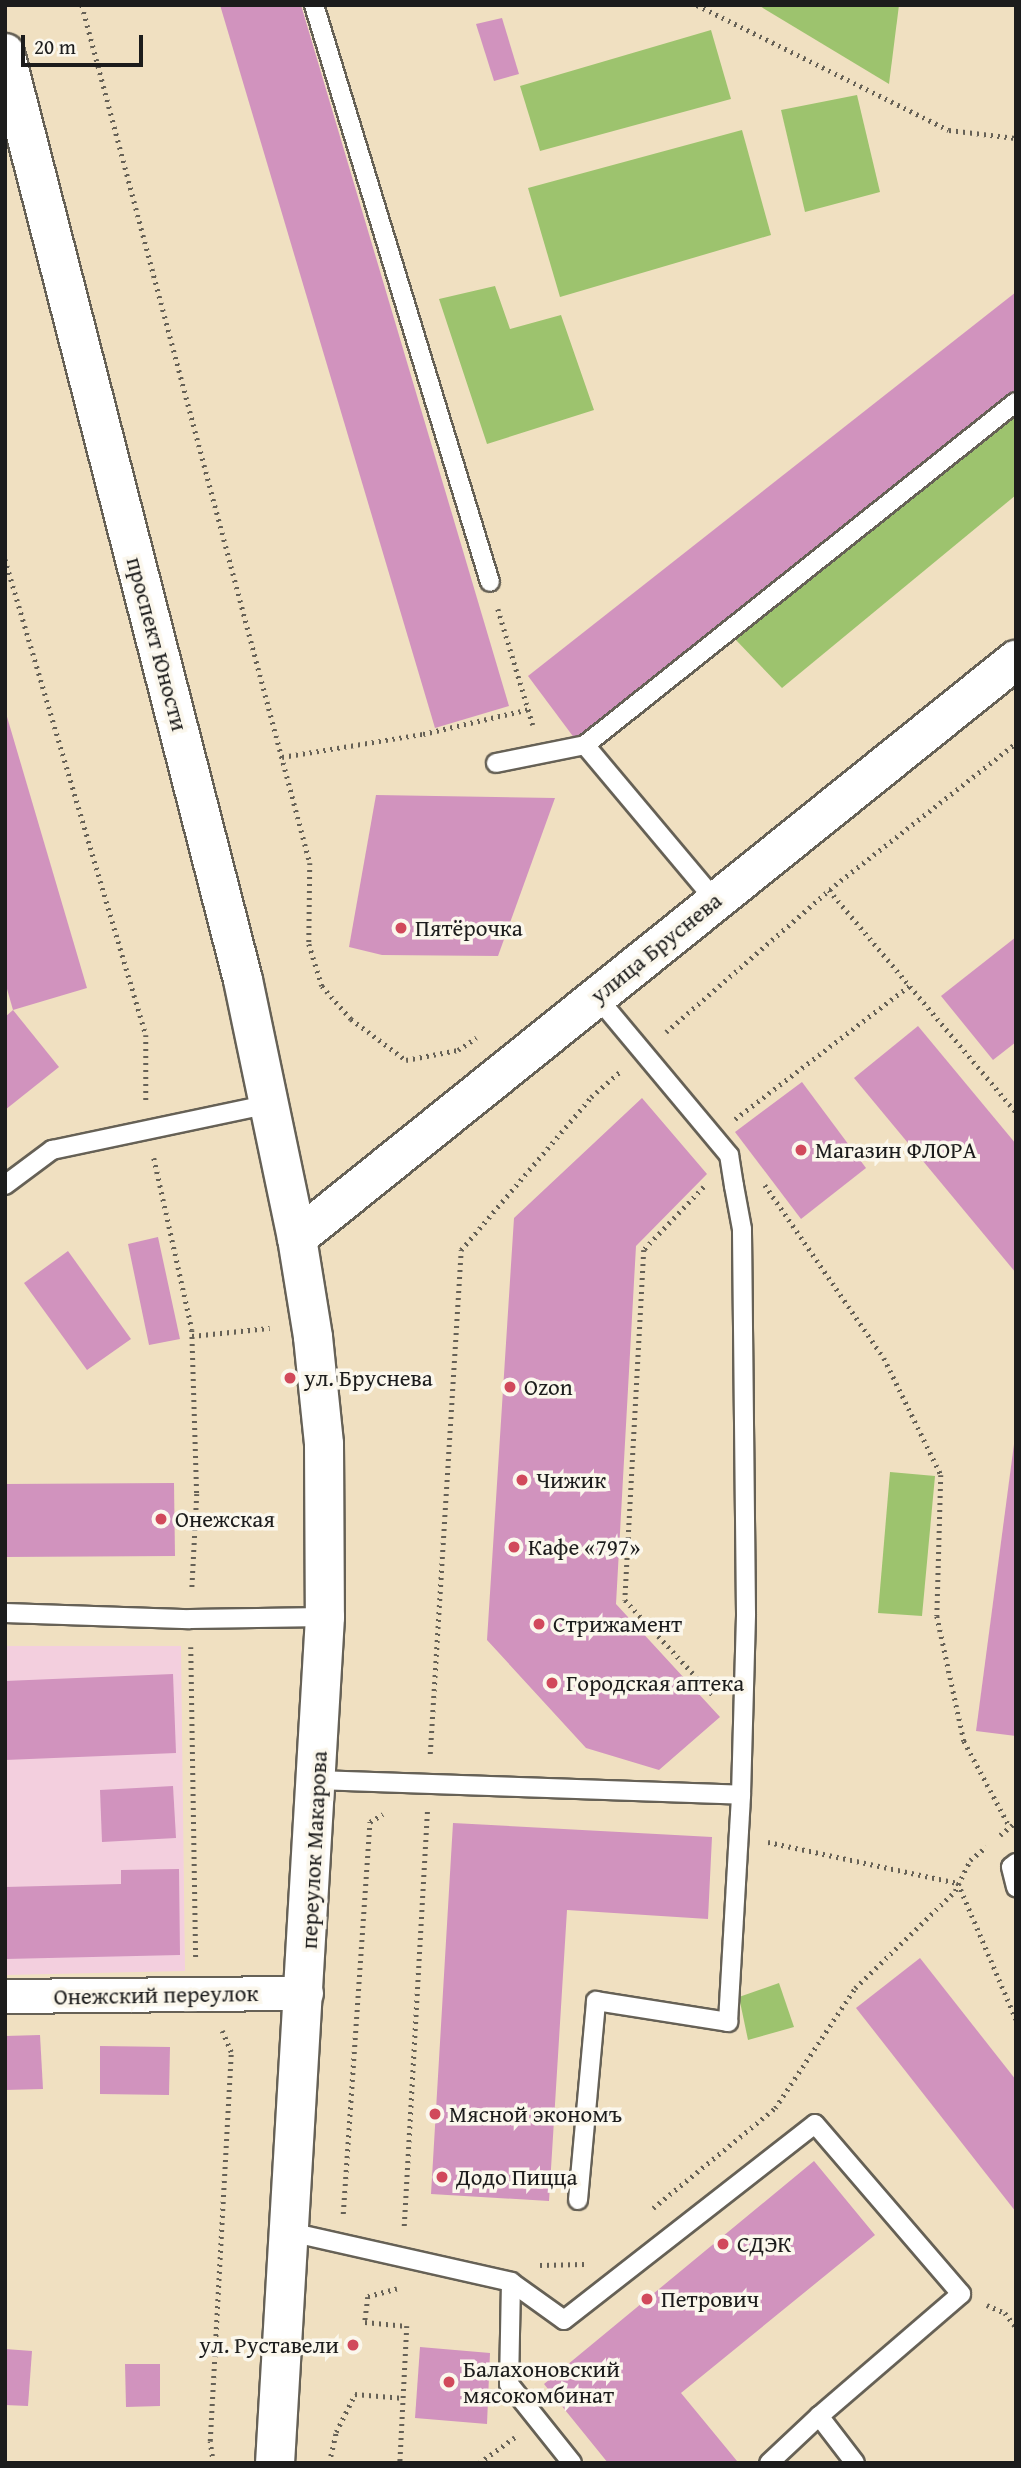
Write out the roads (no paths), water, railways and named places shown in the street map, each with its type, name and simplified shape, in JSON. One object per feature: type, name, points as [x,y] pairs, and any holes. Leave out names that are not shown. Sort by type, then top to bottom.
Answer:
[{"type":"main road","name":"проспект Юности","points":[[5,53],[271,1104],[297,1238]]},
{"type":"main road","name":"улица Бруснева","points":[[297,1238],[1016,660]]},
{"type":"main road","name":"переулок Макарова","points":[[275,2463],[306,1993],[325,1617],[324,1444],[297,1238]]},
{"type":"street","name":"Онежский переулок","points":[[5,1996],[306,1993]]},
{"type":"lane","points":[[314,5],[489,582]]},
{"type":"lane","points":[[496,763],[585,745],[1016,402]]},
{"type":"lane","points":[[585,745],[715,900]]},
{"type":"lane","points":[[578,2200],[596,2001],[728,2022],[743,1720],[742,1229],[729,1155],[597,997]]},
{"type":"lane","points":[[5,1185],[52,1150],[148,1127],[271,1104]]},
{"type":"lane","points":[[5,1613],[190,1619],[325,1617]]},
{"type":"lane","points":[[318,1780],[741,1795]]},
{"type":"lane","points":[[1016,1863],[1011,1867],[1016,1887]]},
{"type":"lane","points":[[290,2232],[511,2282],[565,2319],[816,2124],[961,2294],[819,2416],[769,2463]]},
{"type":"lane","points":[[511,2282],[509,2384],[572,2463]]},
{"type":"lane","points":[[819,2416],[855,2463]]},
{"type":"place","name":"Пятёрочка","points":[[401,928]]},
{"type":"place","name":"Магазин ФЛОРА","points":[[801,1150]]},
{"type":"place","name":"ул. Бруснева","points":[[290,1378]]},
{"type":"place","name":"Ozon","points":[[510,1387]]},
{"type":"place","name":"Чижик","points":[[522,1480]]},
{"type":"place","name":"Онежская","points":[[161,1519]]},
{"type":"place","name":"Кафе «797»","points":[[514,1547]]},
{"type":"place","name":"Стрижамент","points":[[539,1624]]},
{"type":"place","name":"Городская аптека","points":[[552,1683]]},
{"type":"place","name":"Мясной экономъ","points":[[435,2114]]},
{"type":"place","name":"Додо Пицца","points":[[442,2177]]},
{"type":"place","name":"СДЭК","points":[[723,2244]]},
{"type":"place","name":"Петрович","points":[[647,2299]]},
{"type":"place","name":"ул. Руставели","points":[[353,2345]]},
{"type":"place","name":"Балахоновский мясокомбинат","points":[[449,2382]]}]
